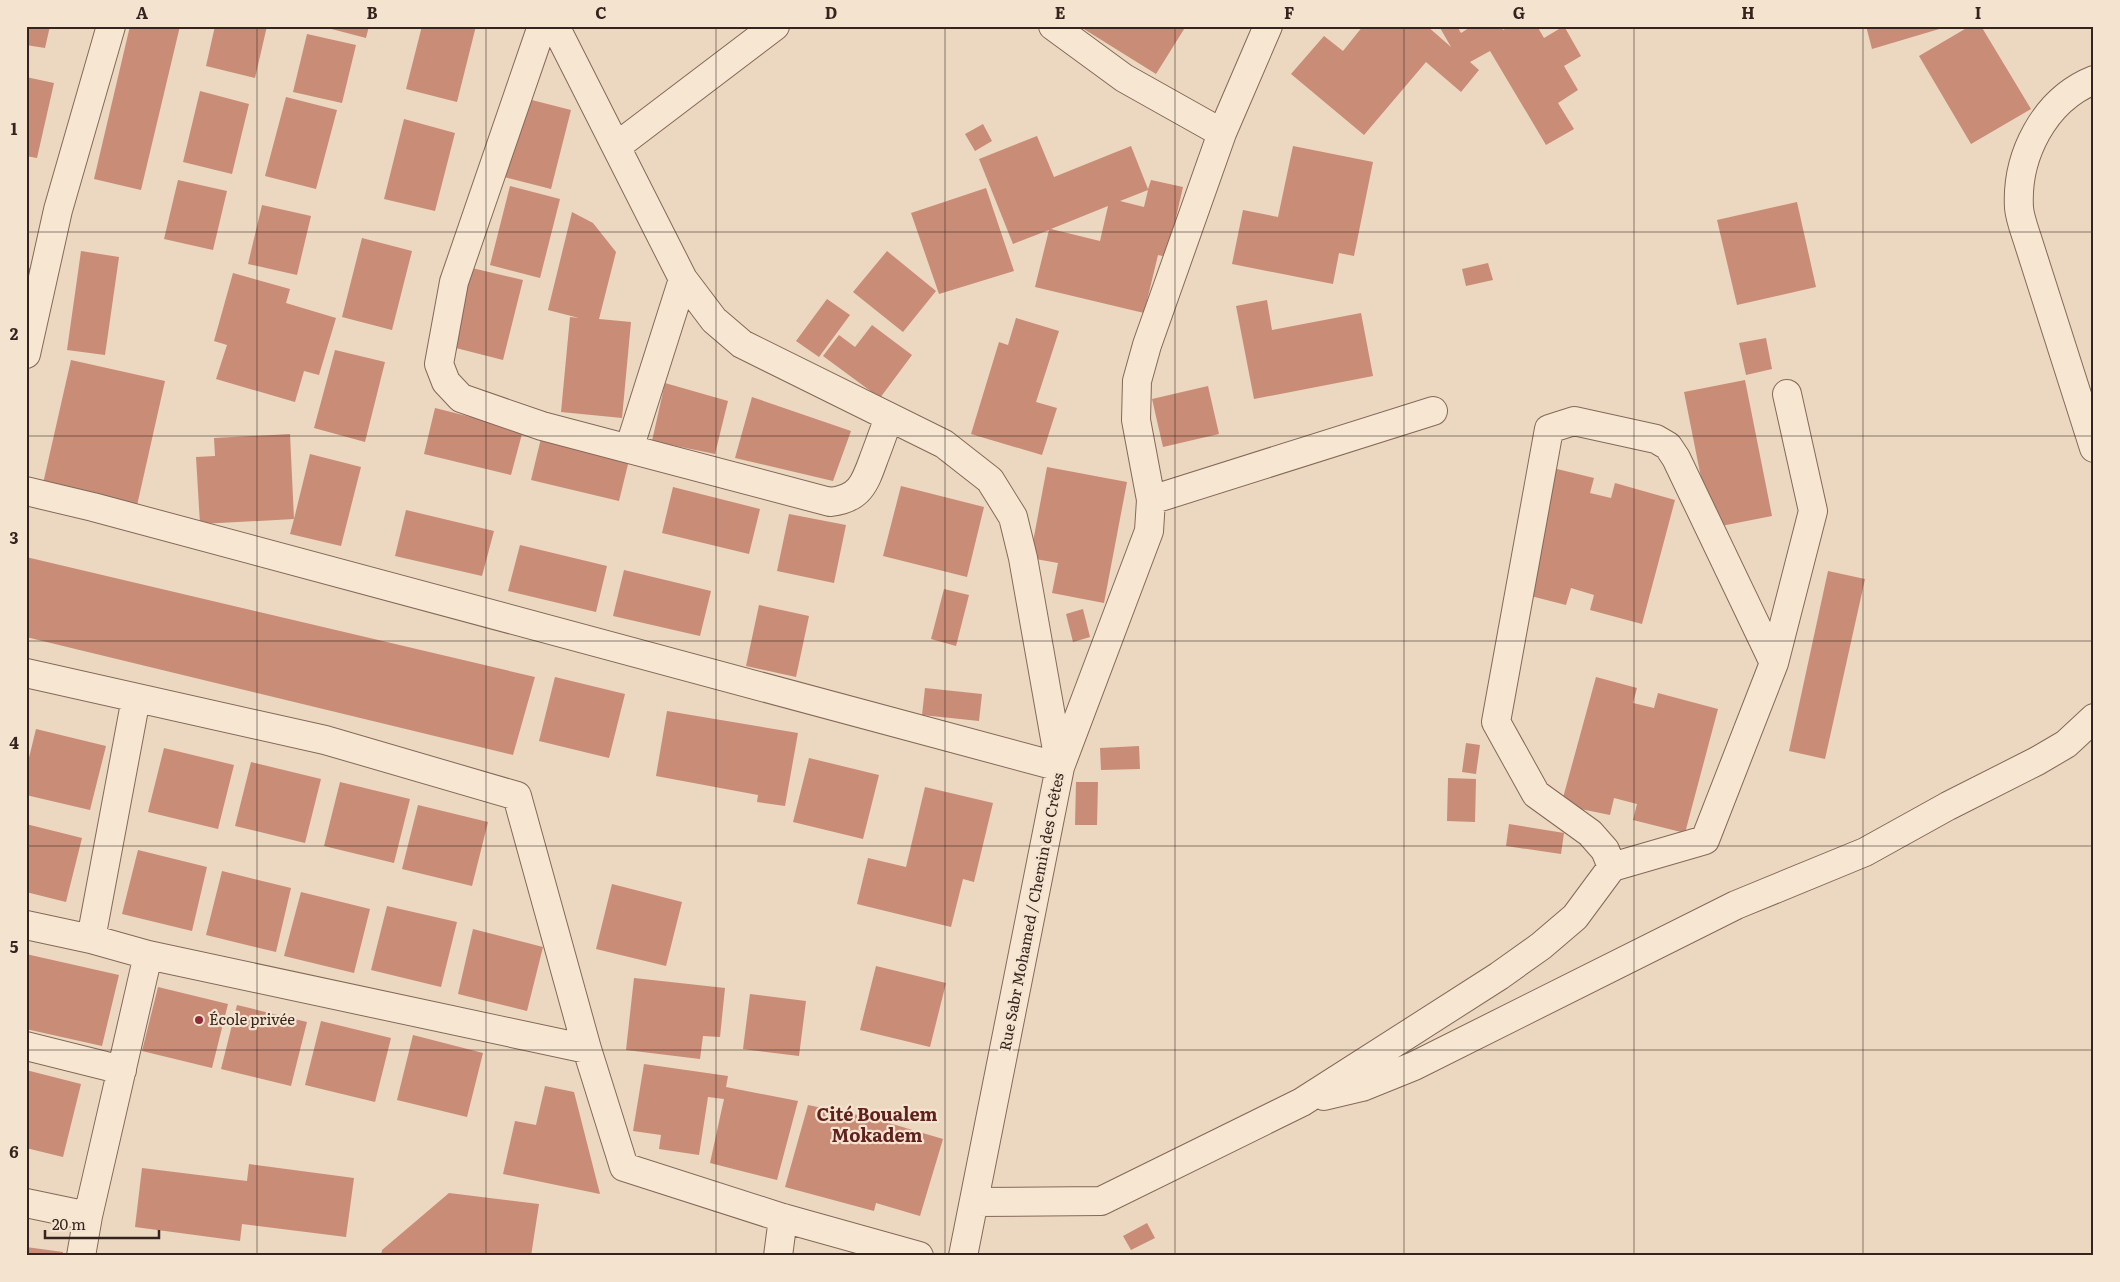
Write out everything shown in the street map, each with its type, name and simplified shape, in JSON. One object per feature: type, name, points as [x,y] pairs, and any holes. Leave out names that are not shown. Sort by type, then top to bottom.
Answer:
[{"type":"street","points":[[26,354],[58,210],[111,26]]},
{"type":"street","points":[[542,26],[454,282],[439,364],[446,382],[461,398],[542,426],[820,500],[841,501],[860,490],[866,481],[889,417]]},
{"type":"street","name":"Rue Sabr Mohamed / Chemin des Crêtes","points":[[555,26],[683,279],[714,320],[742,344],[944,444],[990,480],[1013,517],[1023,558],[1060,767],[963,1256]]},
{"type":"street","points":[[617,146],[776,26]]},
{"type":"street","points":[[1053,26],[1124,78],[1222,133]]},
{"type":"street","points":[[26,491],[112,512],[1060,767],[1149,531],[1151,500],[1136,420],[1137,382],[1147,345],[1222,133],[1268,26]]},
{"type":"street","points":[[2094,80],[2085,84],[2060,102],[2041,124],[2027,151],[2020,180],[2020,210],[2027,238],[2094,448]]},
{"type":"street","points":[[629,449],[683,279]]},
{"type":"street","points":[[974,1202],[1101,1200],[1302,1102],[1499,976],[1541,946],[1575,917],[1612,867],[1705,840],[1774,663],[1813,511],[1787,394]]},
{"type":"street","points":[[1151,500],[1433,411]]},
{"type":"street","points":[[1612,867],[1605,850],[1590,833],[1536,794],[1496,722],[1549,429],[1574,421],[1656,439],[1668,446],[1676,458],[1774,663]]},
{"type":"street","points":[[26,673],[325,740],[517,796],[586,1049],[624,1167],[783,1218],[919,1256]]},
{"type":"street","points":[[91,939],[136,698]]},
{"type":"street","points":[[1302,1102],[1362,1087],[1414,1066],[1736,905],[1866,852],[1948,806],[2037,762],[2066,744],[2094,718]]},
{"type":"street","points":[[26,925],[148,954],[586,1049]]},
{"type":"street","points":[[81,1256],[88,1216],[148,954]]},
{"type":"street","points":[[26,1046],[122,1070]]},
{"type":"street","points":[[26,1203],[88,1216]]},
{"type":"street","points":[[778,1256],[783,1218]]},
{"type":"building","points":[[26,26],[50,26],[45,48],[26,45]]},
{"type":"building","points":[[130,26],[180,26],[141,190],[94,179]]},
{"type":"building","points":[[215,26],[267,26],[255,78],[206,66]]},
{"type":"building","points":[[320,26],[369,26],[366,38]]},
{"type":"building","points":[[422,26],[476,26],[457,102],[406,89]]},
{"type":"building","points":[[1079,26],[1186,26],[1156,74]]},
{"type":"building","points":[[1363,26],[1427,26],[1451,47],[1439,26],[1457,26],[1461,33],[1472,26],[1501,26],[1503,30],[1510,26],[1537,26],[1544,38],[1564,26],[1581,56],[1564,66],[1578,90],[1558,103],[1574,129],[1546,145],[1490,51],[1470,62],[1479,70],[1461,92],[1426,62],[1364,135],[1291,74],[1324,36],[1343,51]]},
{"type":"building","points":[[1866,26],[1946,26],[1946,27],[1872,49]]},
{"type":"building","points":[[1970,26],[1981,26],[2031,109],[1971,144],[1919,56]]},
{"type":"building","points":[[307,34],[356,45],[342,103],[293,92]]},
{"type":"building","points":[[26,77],[54,83],[37,158],[26,156]]},
{"type":"building","points":[[200,91],[249,104],[232,174],[183,162]]},
{"type":"building","points":[[286,97],[337,110],[316,189],[265,176]]},
{"type":"building","points":[[520,97],[571,110],[551,189],[500,176]]},
{"type":"building","points":[[404,119],[455,133],[435,211],[384,199]]},
{"type":"building","points":[[983,124],[992,141],[975,151],[965,134]]},
{"type":"building","points":[[1037,136],[1054,177],[1131,146],[1148,189],[1151,180],[1183,187],[1167,257],[1158,255],[1144,313],[1035,287],[1049,230],[1013,244],[979,159]],"holes":[[[1148,190],[1144,207],[1120,201]],[[1108,206],[1100,241],[1051,229]]]},
{"type":"building","points":[[1293,146],[1373,162],[1354,256],[1339,253],[1333,284],[1232,264],[1243,210],[1278,217]]},
{"type":"building","points":[[178,180],[227,191],[213,250],[164,239]]},
{"type":"building","points":[[510,186],[560,199],[540,278],[490,265]]},
{"type":"building","points":[[986,188],[1014,271],[939,294],[911,213]]},
{"type":"building","points":[[1797,202],[1816,287],[1737,305],[1717,220]]},
{"type":"building","points":[[262,205],[311,216],[297,275],[248,264]]},
{"type":"building","points":[[572,212],[593,223],[616,252],[599,319],[631,322],[622,418],[561,412],[570,317],[579,318],[548,310]]},
{"type":"building","points":[[362,238],[412,251],[392,330],[342,317]]},
{"type":"building","points":[[81,251],[119,257],[105,355],[67,350]]},
{"type":"building","points":[[887,251],[936,291],[903,332],[853,292]]},
{"type":"building","points":[[1488,263],[1493,280],[1466,286],[1462,269]]},
{"type":"building","points":[[26,267],[33,269],[26,292]]},
{"type":"building","points":[[472,268],[523,280],[503,360],[452,347]]},
{"type":"building","points":[[233,273],[290,289],[286,303],[336,318],[319,375],[304,371],[295,402],[216,379],[227,345],[214,341]]},
{"type":"building","points":[[827,299],[850,315],[819,357],[796,341]]},
{"type":"building","points":[[1267,300],[1272,330],[1361,313],[1373,376],[1254,399],[1236,306]]},
{"type":"building","points":[[1016,318],[1059,331],[1036,402],[1057,408],[1042,455],[971,434],[999,342],[1008,345]]},
{"type":"building","points":[[872,325],[912,355],[880,398],[823,356],[839,335],[855,347]]},
{"type":"building","points":[[1766,338],[1772,369],[1746,375],[1739,343]]},
{"type":"building","points":[[335,350],[385,362],[365,442],[314,428]]},
{"type":"building","points":[[71,360],[165,381],[136,510],[42,488]]},
{"type":"building","points":[[1745,380],[1772,516],[1711,528],[1684,392]]},
{"type":"building","points":[[665,383],[728,401],[715,454],[652,441]]},
{"type":"building","points":[[1208,386],[1219,434],[1163,447],[1152,399]]},
{"type":"building","points":[[752,397],[851,431],[833,481],[735,458]]},
{"type":"building","points":[[435,408],[523,430],[511,475],[424,454]]},
{"type":"building","points":[[290,434],[294,519],[200,524],[196,457],[215,456],[214,438]]},
{"type":"building","points":[[542,434],[630,456],[619,501],[531,480]]},
{"type":"building","points":[[310,454],[361,467],[341,546],[290,534]]},
{"type":"building","points":[[1047,467],[1127,482],[1104,603],[1052,593],[1058,563],[1030,558]]},
{"type":"building","points":[[1553,468],[1594,478],[1590,493],[1611,498],[1615,483],[1675,500],[1642,624],[1590,610],[1594,595],[1571,588],[1566,605],[1519,593]]},
{"type":"building","points":[[901,486],[984,507],[967,577],[883,556]]},
{"type":"building","points":[[673,487],[760,509],[749,554],[662,533]]},
{"type":"building","points":[[406,510],[494,531],[482,576],[395,556]]},
{"type":"building","points":[[789,514],[846,525],[834,583],[777,571]]},
{"type":"building","points":[[520,545],[607,566],[596,612],[508,591]]},
{"type":"building","points":[[26,557],[535,677],[513,755],[26,637]]},
{"type":"building","points":[[624,570],[711,591],[700,636],[613,616]]},
{"type":"building","points":[[1828,571],[1865,579],[1825,759],[1789,751]]},
{"type":"building","points":[[944,589],[969,595],[956,646],[931,639]]},
{"type":"building","points":[[759,605],[809,616],[796,677],[746,666]]},
{"type":"building","points":[[1083,609],[1090,637],[1073,642],[1066,614]]},
{"type":"building","points":[[555,677],[625,694],[609,758],[539,741]]},
{"type":"building","points":[[1596,677],[1637,688],[1633,703],[1654,708],[1658,693],[1718,709],[1685,833],[1633,820],[1637,804],[1614,798],[1610,815],[1561,805]]},
{"type":"building","points":[[925,688],[982,694],[979,721],[922,715]]},
{"type":"building","points":[[667,711],[798,733],[785,806],[757,802],[758,795],[656,776]]},
{"type":"building","points":[[36,729],[106,746],[90,810],[26,795],[26,770]]},
{"type":"building","points":[[1466,743],[1480,745],[1476,774],[1462,772]]},
{"type":"building","points":[[1139,746],[1140,769],[1101,770],[1100,748]]},
{"type":"building","points":[[164,748],[234,765],[218,829],[148,812]]},
{"type":"building","points":[[809,758],[879,775],[863,839],[793,822]]},
{"type":"building","points":[[251,762],[321,779],[305,843],[235,826]]},
{"type":"building","points":[[1448,778],[1476,779],[1475,822],[1447,821]]},
{"type":"building","points":[[340,782],[410,799],[394,863],[324,846]]},
{"type":"building","points":[[1076,782],[1098,782],[1097,825],[1075,825]]},
{"type":"building","points":[[925,787],[993,803],[974,882],[963,879],[951,927],[857,904],[868,858],[906,867]]},
{"type":"building","points":[[418,805],[488,822],[472,886],[402,869]]},
{"type":"building","points":[[26,824],[82,838],[66,902],[26,892]]},
{"type":"building","points":[[1509,824],[1564,833],[1561,854],[1506,846]]},
{"type":"building","points":[[138,850],[207,867],[192,931],[122,914]]},
{"type":"building","points":[[222,871],[291,888],[276,952],[206,935]]},
{"type":"building","points":[[612,884],[682,902],[666,966],[596,949]]},
{"type":"building","points":[[301,892],[370,909],[354,973],[284,956]]},
{"type":"building","points":[[387,906],[457,922],[441,987],[371,970]]},
{"type":"building","points":[[473,929],[543,947],[527,1011],[458,994]]},
{"type":"building","points":[[26,954],[119,975],[102,1046],[26,1029]]},
{"type":"building","points":[[876,966],[946,983],[930,1047],[860,1030]]},
{"type":"building","points":[[634,978],[725,988],[720,1037],[703,1036],[700,1059],[626,1050]]},
{"type":"building","points":[[158,987],[228,1004],[212,1068],[142,1051]]},
{"type":"building","points":[[750,994],[806,1001],[799,1056],[743,1049]]},
{"type":"building","points":[[237,1005],[307,1022],[291,1086],[221,1069]]},
{"type":"building","points":[[321,1021],[391,1038],[375,1102],[305,1085]]},
{"type":"building","points":[[413,1035],[483,1053],[467,1117],[397,1100]]},
{"type":"building","points":[[644,1064],[728,1076],[726,1087],[798,1101],[777,1180],[710,1163],[724,1099],[708,1097],[699,1155],[659,1149],[661,1135],[633,1131]]},
{"type":"building","points":[[26,1070],[81,1084],[63,1157],[26,1148]]},
{"type":"building","points":[[545,1086],[574,1092],[600,1194],[503,1174],[515,1121],[536,1125]]},
{"type":"building","points":[[808,1105],[872,1118],[943,1139],[920,1216],[876,1203],[874,1211],[785,1187]]},
{"type":"building","points":[[249,1164],[354,1178],[346,1237],[242,1224],[240,1241],[135,1227],[142,1168],[247,1181]]},
{"type":"building","points":[[449,1193],[539,1204],[531,1256],[381,1256],[382,1250]]},
{"type":"building","points":[[1147,1223],[1155,1238],[1131,1250],[1123,1236]]},
{"type":"building","points":[[26,1247],[63,1252],[62,1256],[26,1256]]},
{"type":"place","name":"École privée","points":[[199,1020]]},
{"type":"district","name":"Cité Boualem Mokadem","points":[[877,1125]]}]
